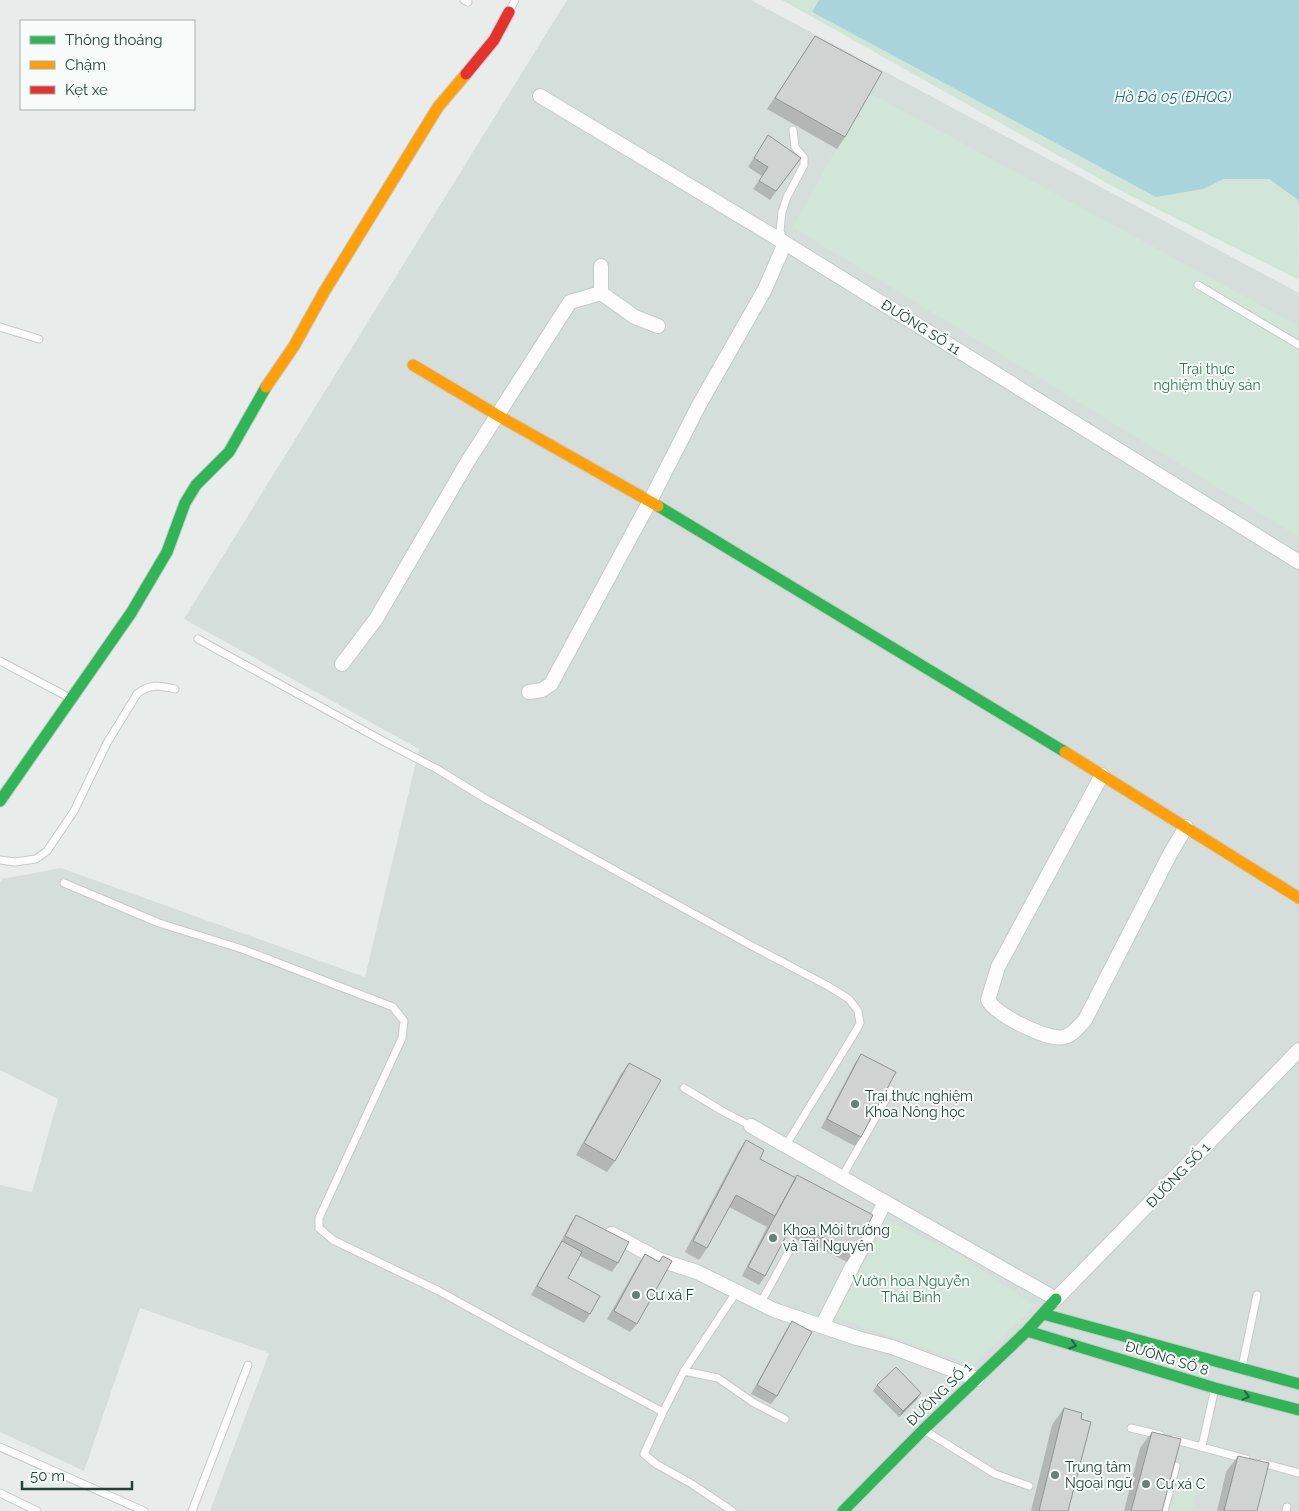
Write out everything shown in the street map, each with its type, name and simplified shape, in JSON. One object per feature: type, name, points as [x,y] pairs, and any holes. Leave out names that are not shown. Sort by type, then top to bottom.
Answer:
[{"type":"street","points":[[0,801],[131,613],[167,552],[185,503],[196,485],[230,452],[262,392],[294,346],[324,292],[438,107],[494,40],[509,12]]},
{"type":"street","name":"ĐƯỜNG SỐ 11","points":[[540,96],[785,242],[1299,562]]},
{"type":"street","points":[[529,692],[542,690],[551,684],[650,501],[699,405],[765,289],[785,242]]},
{"type":"street","points":[[601,266],[601,293]]},
{"type":"street","points":[[601,293],[635,317],[658,326]]},
{"type":"street","points":[[342,664],[376,619],[496,415],[570,302],[601,293]]},
{"type":"street","points":[[413,365],[496,415],[650,501],[1102,775],[1299,898]]},
{"type":"street","points":[[1102,775],[998,967],[988,1000],[990,1005],[1003,1014],[1045,1036],[1062,1038],[1073,1033],[1085,1020],[1170,854],[1186,827]]},
{"type":"street","name":"ĐƯỜNG SỐ 1","points":[[843,1511],[924,1429],[1027,1331],[1299,1050]]},
{"type":"street","points":[[751,1126],[1056,1299]]},
{"type":"street","points":[[822,1326],[885,1202]]},
{"type":"street","points":[[607,1231],[660,1260],[698,1272],[760,1304],[822,1326],[892,1347],[977,1379]]},
{"type":"street","name":"ĐƯỜNG SỐ 8","points":[[1043,1314],[1218,1376],[1299,1410]]},
{"type":"street","name":"ĐƯỜNG SỐ 8","points":[[1027,1331],[1218,1376],[1242,1369],[1299,1384]]},
{"type":"lane","points":[[509,12],[515,0]]},
{"type":"lane","points":[[785,242],[780,231],[782,212],[787,197],[804,165],[804,158],[795,147],[793,130]]},
{"type":"lane","points":[[1198,285],[1299,345]]},
{"type":"lane","points":[[0,327],[39,339]]},
{"type":"lane","points":[[198,639],[437,769],[849,999],[860,1016],[857,1029],[786,1145]]},
{"type":"lane","points":[[0,661],[71,698]]},
{"type":"lane","points":[[0,860],[15,862],[36,859],[47,850],[74,811],[107,743],[136,694],[144,688],[153,685],[162,685],[174,689]]},
{"type":"lane","points":[[64,883],[159,923],[242,949],[393,1007],[404,1021],[402,1038],[319,1218],[319,1228],[333,1240],[439,1291],[663,1412]]},
{"type":"lane","points":[[684,1088],[751,1126]]},
{"type":"lane","points":[[842,1177],[891,1090]]},
{"type":"lane","points":[[760,1304],[794,1244]]},
{"type":"lane","points":[[732,1511],[692,1484],[656,1464],[644,1454],[684,1372],[736,1291]]},
{"type":"lane","points":[[1242,1369],[1257,1295]]},
{"type":"lane","points":[[192,1511],[248,1365]]},
{"type":"lane","points":[[684,1372],[718,1378],[754,1403],[785,1419]]},
{"type":"lane","points":[[1202,1446],[1218,1376]]},
{"type":"lane","points":[[1131,1428],[1249,1459]]},
{"type":"lane","points":[[924,1429],[995,1474],[1028,1486]]},
{"type":"lane","points":[[0,1448],[144,1511]]},
{"type":"lane","points":[[1259,1462],[1299,1473]]},
{"type":"lane","points":[[1164,1511],[1176,1466]]},
{"type":"lane","points":[[0,1492],[38,1511]]},
{"type":"shaded area","points":[[567,0],[751,0],[1299,293],[1299,1511],[210,1511],[269,1353],[140,1308],[84,1471],[0,1432],[0,1185],[32,1192],[58,1099],[0,1070],[0,882],[2,879],[61,868],[365,977],[419,749],[184,619]]},
{"type":"green space","points":[[782,0],[819,0],[812,12],[1155,196],[1203,189],[1224,179],[1269,179],[1298,200],[1299,280],[1121,191]]},
{"type":"green space","name":"Trại thực nghiệm thủy sản","points":[[868,92],[1299,326],[1299,537],[793,227]]},
{"type":"green space","name":"Vườn hoa Nguyễn Thái Bình","points":[[888,1221],[959,1255],[1035,1306],[973,1365],[835,1317]]},
{"type":"green space","points":[[1178,1482],[1198,1488],[1192,1511],[1171,1511]]},
{"type":"water","name":"Hồ Đá 05 (ĐHQG)","points":[[819,0],[1299,0],[1299,208],[1298,200],[1269,179],[1224,179],[1203,189],[1156,197],[812,12]]},
{"type":"building","points":[[815,36],[882,72],[845,137],[775,98]]},
{"type":"building","points":[[768,135],[801,158],[776,191],[759,181],[768,167],[754,158]]},
{"type":"building","name":"Trại thực nghiệm Khoa Nông học","points":[[861,1054],[896,1072],[861,1137],[827,1119]]},
{"type":"building","points":[[629,1063],[661,1080],[615,1161],[584,1143]]},
{"type":"building","points":[[746,1140],[764,1150],[760,1159],[796,1178],[775,1216],[736,1195],[707,1248],[693,1241]]},
{"type":"building","points":[[797,1175],[873,1215],[853,1253],[816,1234],[814,1237],[792,1225],[765,1276],[748,1267]]},
{"type":"building","points":[[576,1215],[629,1242],[618,1263],[565,1236]]},
{"type":"building","points":[[562,1241],[582,1252],[568,1278],[600,1296],[590,1314],[537,1286]]},
{"type":"building","name":"Cư xá F","points":[[645,1254],[659,1262],[663,1256],[672,1261],[637,1324],[614,1311]]},
{"type":"building","points":[[792,1321],[812,1332],[777,1396],[757,1385]]},
{"type":"building","points":[[896,1367],[921,1393],[903,1411],[877,1385]]},
{"type":"building","name":"Trung tâm Ngoại ngữ","points":[[1064,1408],[1082,1413],[1081,1419],[1091,1422],[1068,1511],[1039,1511]]},
{"type":"building","points":[[1152,1432],[1181,1439],[1162,1511],[1131,1511]]},
{"type":"building","points":[[1238,1456],[1269,1463],[1257,1511],[1224,1511]]},
{"type":"traffic: fast","points":[[0,801],[131,613],[167,552],[185,503],[196,485],[229,452],[266,387]]},
{"type":"traffic: fast","points":[[658,506],[1065,752]]},
{"type":"traffic: fast","points":[[843,1511],[924,1429],[1027,1331],[1056,1299]]},
{"type":"traffic: fast","points":[[1043,1314],[1299,1384]]},
{"type":"traffic: fast","points":[[1027,1331],[1215,1388],[1299,1410]]},
{"type":"traffic: slow","points":[[266,387],[294,346],[324,292],[438,107],[466,74]]},
{"type":"traffic: slow","points":[[413,365],[658,506]]},
{"type":"traffic: slow","points":[[1065,752],[1299,898]]},
{"type":"traffic: jam","points":[[466,74],[494,40],[509,12]]},
{"type":"place","name":"Trại thực nghiệm Khoa Nông học","points":[[855,1104]]},
{"type":"place","name":"Khoa Môi trường và Tài Nguyên","points":[[773,1238]]},
{"type":"place","name":"Cư xá F","points":[[636,1295]]},
{"type":"place","name":"Trung tâm Ngoại ngữ","points":[[1055,1475]]},
{"type":"place","name":"Cư xá C","points":[[1146,1484]]}]
